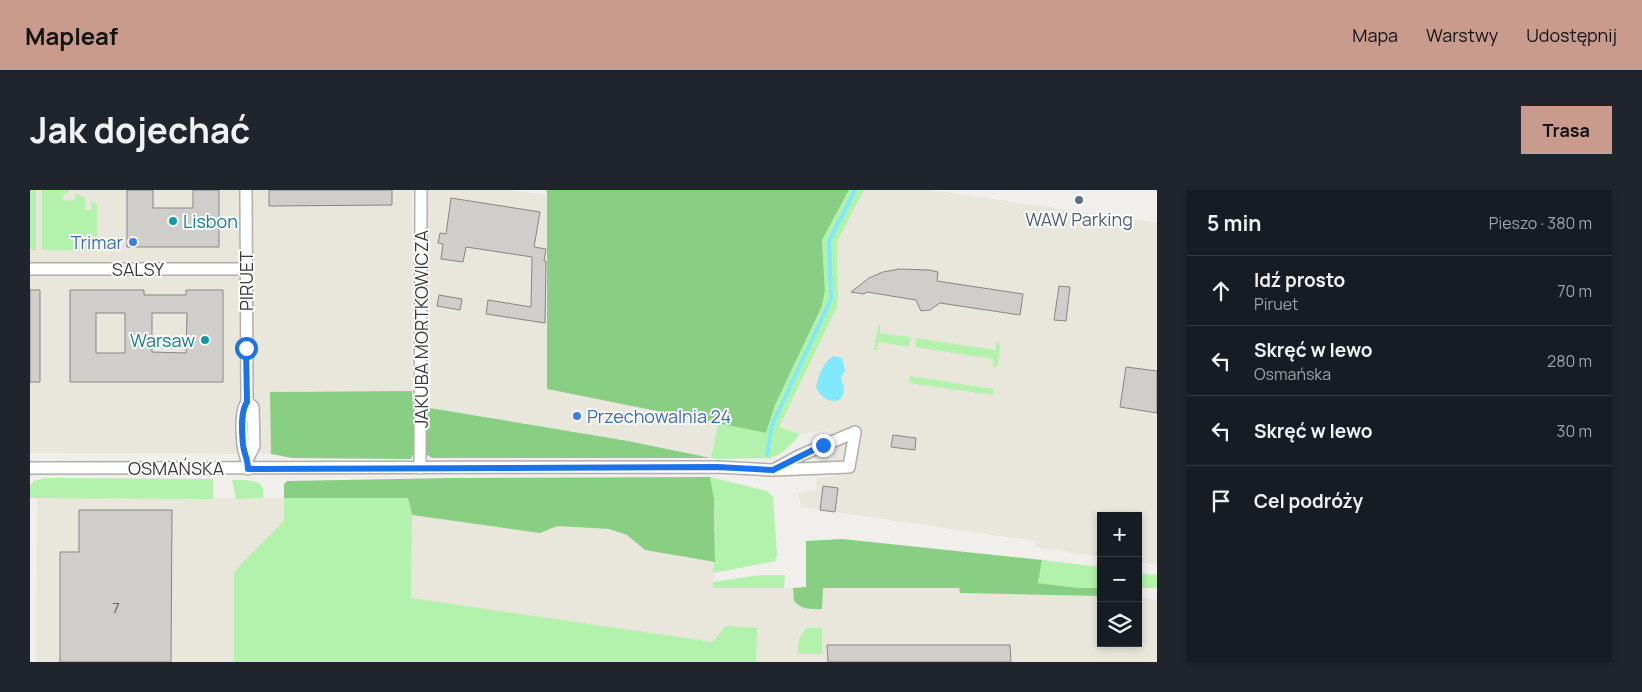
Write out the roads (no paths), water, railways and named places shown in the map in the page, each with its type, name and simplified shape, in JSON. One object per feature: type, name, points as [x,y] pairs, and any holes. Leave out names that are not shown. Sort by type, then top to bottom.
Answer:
[{"type":"street","name":"PIRUET","points":[[246,190],[247,402],[243,408],[243,448],[248,463]]},
{"type":"street","name":"JAKUBA MORTKOWICZA","points":[[420,468],[421,190]]},
{"type":"street","name":"SALSY","points":[[30,269],[246,269]]},
{"type":"street","name":"OSMAŃSKA","points":[[30,468],[248,463],[420,468],[717,467],[773,470],[849,467],[855,432],[799,456],[773,470]]},
{"type":"water","points":[[834,356],[842,358],[845,371],[841,380],[844,388],[840,399],[831,401],[822,396],[816,387],[824,365]]},
{"type":"waterway","points":[[767,455],[772,425],[831,299],[829,241],[855,190]]},
{"type":"place","name":"WAW Parking","points":[[1079,200]]},
{"type":"place","name":"Lisbon","points":[[173,221]]},
{"type":"place","name":"Trimar","points":[[133,242]]},
{"type":"place","name":"Warsaw","points":[[205,340]]},
{"type":"place","name":"Przechowalnia 24","points":[[577,416]]}]
